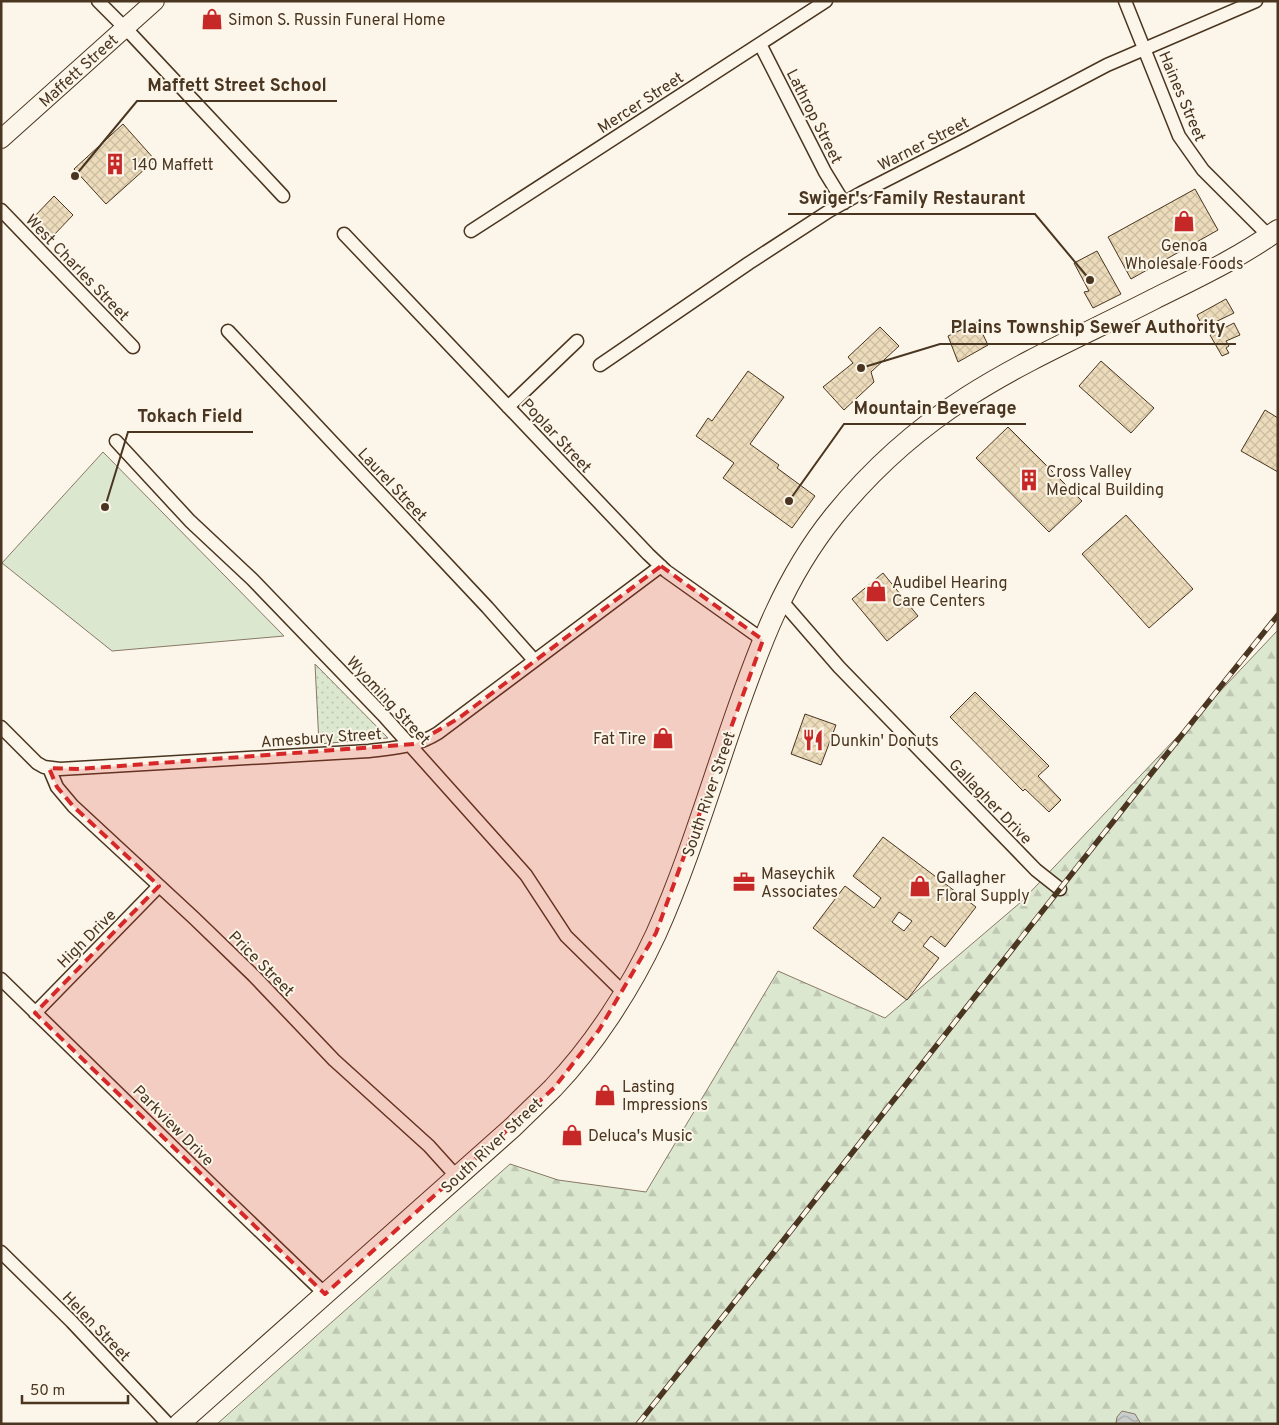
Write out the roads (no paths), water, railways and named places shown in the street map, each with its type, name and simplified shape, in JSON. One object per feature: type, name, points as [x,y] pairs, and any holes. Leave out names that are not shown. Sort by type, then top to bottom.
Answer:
[{"type":"main road","name":"Maffett Street","points":[[1,139],[155,1]]},
{"type":"main road","name":"South River Street","points":[[178,1424],[513,1127],[554,1088],[580,1057],[624,993],[653,940],[676,886],[762,640],[780,599],[810,547],[834,516],[875,471],[930,422],[970,395],[1028,362],[1233,260],[1274,233]]},
{"type":"street","points":[[98,1],[283,196]]},
{"type":"street","name":"Mercer Street","points":[[471,230],[826,1]]},
{"type":"street","name":"Haines Street","points":[[1125,1],[1179,136],[1203,170],[1274,233]]},
{"type":"street","name":"Warner Street","points":[[600,365],[749,263],[844,203],[1107,64],[1256,1]]},
{"type":"street","name":"Lathrop Street","points":[[760,44],[809,140],[844,203]]},
{"type":"street","name":"West Charles Street","points":[[1,210],[133,347]]},
{"type":"street","name":"Poplar Street","points":[[344,234],[661,566],[762,640]]},
{"type":"street","name":"Laurel Street","points":[[228,331],[481,600],[534,660]]},
{"type":"street","points":[[508,407],[577,341]]},
{"type":"street","name":"Wyoming Street","points":[[116,441],[190,521],[259,586],[383,715],[526,875],[566,936],[624,993]]},
{"type":"street","name":"Amesbury Street","points":[[49,768],[79,769],[368,751],[410,746],[438,733],[661,566]]},
{"type":"street","name":"Gallagher Drive","points":[[780,599],[839,667],[1036,870],[1060,889]]},
{"type":"street","points":[[1,727],[37,763],[49,768]]},
{"type":"street","name":"Price Street","points":[[49,768],[57,787],[73,806],[254,976],[334,1060],[429,1146],[457,1177]]},
{"type":"street","name":"High Drive","points":[[35,1013],[159,886]]},
{"type":"street","name":"Parkview Drive","points":[[1,978],[300,1272],[325,1294]]},
{"type":"street","name":"Helen Street","points":[[1,1252],[72,1322],[168,1424]]},
{"type":"water","points":[[1122,1411],[1135,1414],[1141,1424],[1116,1424],[1117,1417]]},
{"type":"railway","points":[[638,1424],[1278,615]]},
{"type":"place","name":"Simon S. Russin Funeral Home","points":[[212,19]]},
{"type":"place","name":"140 Maffett","points":[[115,164]]},
{"type":"place","name":"Maffett Street School","points":[[75,176]]},
{"type":"place","name":"Genoa Wholesale Foods","points":[[1184,221]]},
{"type":"place","name":"Swiger's Family Restaurant","points":[[1090,280]]},
{"type":"place","name":"Plains Township Sewer Authority","points":[[861,368]]},
{"type":"place","name":"Cross Valley Medical Building","points":[[1029,480]]},
{"type":"place","name":"Mountain Beverage","points":[[789,501]]},
{"type":"place","name":"Tokach Field","points":[[105,507]]},
{"type":"place","name":"Audibel Hearing Care Centers","points":[[876,591]]},
{"type":"place","name":"Fat Tire","points":[[663,738]]},
{"type":"place","name":"Dunkin' Donuts","points":[[813,740]]},
{"type":"place","name":"Maseychik Associates","points":[[744,882]]},
{"type":"place","name":"Gallagher Floral Supply","points":[[920,886]]},
{"type":"place","name":"Lasting Impressions","points":[[605,1095]]},
{"type":"place","name":"Deluca's Music","points":[[572,1135]]}]
